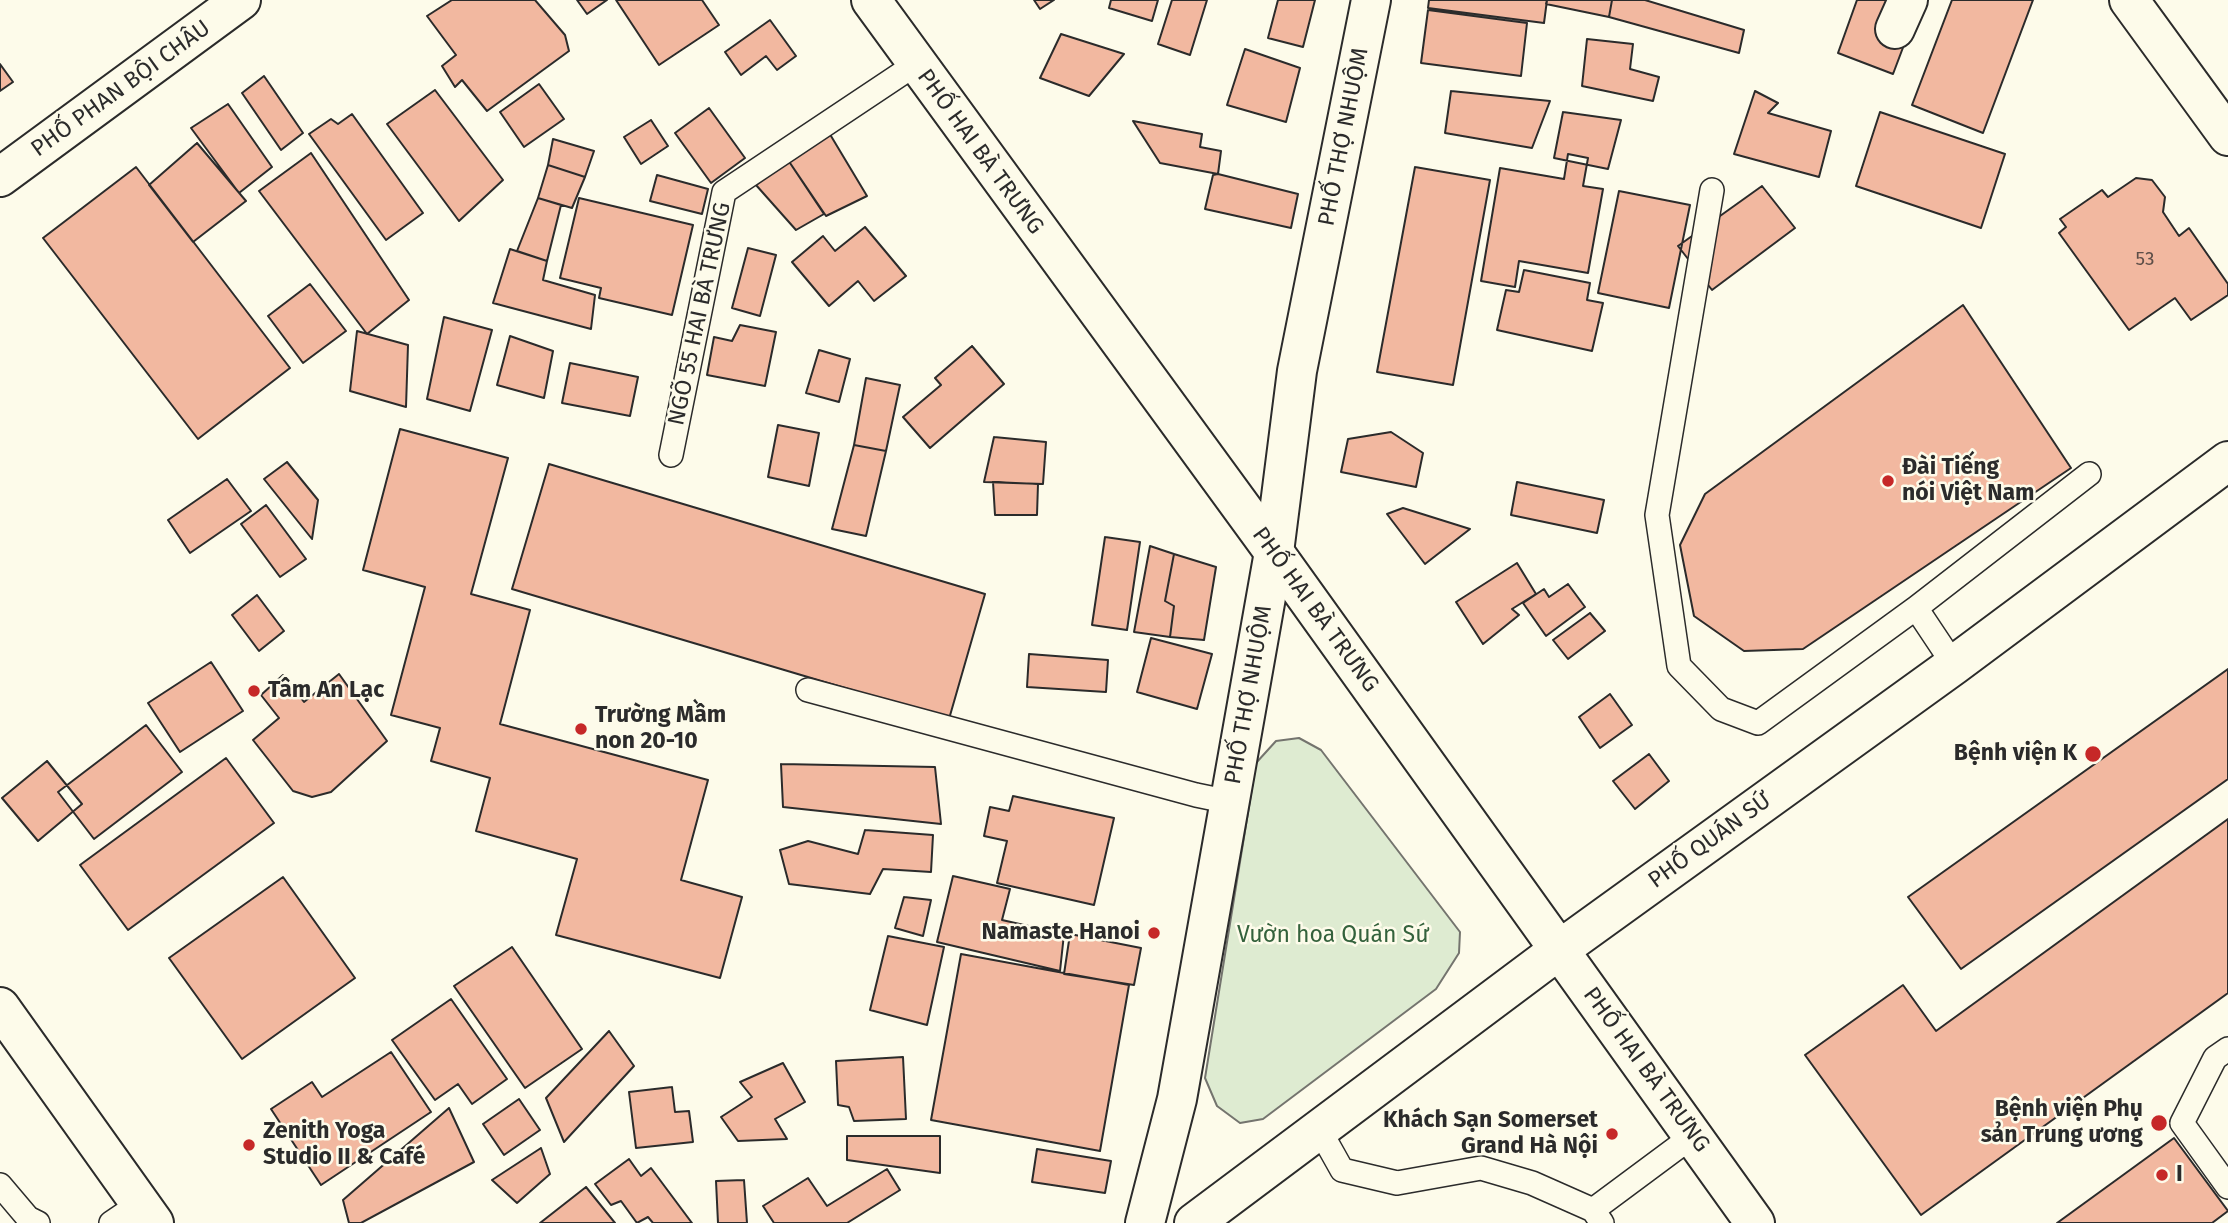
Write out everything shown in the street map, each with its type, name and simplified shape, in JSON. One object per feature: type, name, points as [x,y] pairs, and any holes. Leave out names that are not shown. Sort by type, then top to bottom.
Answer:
[{"type":"street","name":"PHỐ PHAN BỘI CHÂU","points":[[0,177],[241,0]]},
{"type":"street","name":"PHỐ HAI BÀ TRƯNG","points":[[871,0],[1274,552],[1755,1223]]},
{"type":"street","name":"PHỐ THỢ NHUỘM","points":[[1145,1223],[1177,1099],[1274,552],[1297,371],[1371,0]]},
{"type":"street","points":[[2129,0],[2228,136]]},
{"type":"street","name":"PHỐ QUÁN SỨ","points":[[1194,1223],[1559,950],[1954,665],[2228,461]]},
{"type":"street","points":[[4,1023],[135,1217]]},
{"type":"lane","name":"NGÕ 55 HAI BÀ TRƯNG","points":[[671,455],[724,192],[916,64]]},
{"type":"lane","points":[[1712,190],[1657,515],[1679,666],[1721,709],[1758,723],[1916,608],[2089,474]]},
{"type":"lane","points":[[1916,608],[1954,665]]},
{"type":"lane","points":[[808,690],[1230,802]]},
{"type":"lane","points":[[2228,1049],[2215,1058],[2182,1123],[2228,1187]]},
{"type":"lane","points":[[1320,1129],[1342,1171],[1397,1183],[1481,1168],[1532,1183],[1597,1216],[1694,1135]]},
{"type":"lane","points":[[0,1185],[28,1219],[38,1223]]},
{"type":"green space","name":"Vườn hoa Quán Sứ","points":[[1299,738],[1321,750],[1460,932],[1459,953],[1436,989],[1263,1119],[1240,1123],[1217,1106],[1205,1078],[1256,763],[1276,741]]},
{"type":"building","points":[[452,0],[535,0],[565,35],[569,51],[487,111],[462,80],[455,87],[442,66],[456,55],[427,16]]},
{"type":"building","points":[[577,0],[607,0],[587,14]]},
{"type":"building","points":[[616,0],[702,0],[719,25],[659,65]]},
{"type":"building","points":[[1034,0],[1054,0],[1040,9]]},
{"type":"building","points":[[1111,0],[1158,0],[1152,21],[1109,8]]},
{"type":"building","points":[[1172,0],[1207,0],[1190,55],[1158,44]]},
{"type":"building","points":[[1278,0],[1315,0],[1303,47],[1268,38]]},
{"type":"building","points":[[1429,0],[1547,0],[1544,23],[1428,8]]},
{"type":"building","points":[[1547,0],[1612,0],[1609,17],[1546,4]]},
{"type":"building","points":[[1612,0],[1645,0],[1744,30],[1739,53],[1609,17]]},
{"type":"building","points":[[1857,0],[1921,0],[1893,74],[1838,53]]},
{"type":"building","points":[[1952,0],[2033,0],[1983,133],[1912,105]]},
{"type":"building","points":[[1428,10],[1527,23],[1521,76],[1421,63]]},
{"type":"building","points":[[770,20],[796,56],[777,70],[766,56],[741,75],[725,52]]},
{"type":"building","points":[[1061,34],[1124,54],[1089,96],[1040,78]]},
{"type":"building","points":[[1587,39],[1633,44],[1630,69],[1659,77],[1653,101],[1582,86]]},
{"type":"building","points":[[1245,49],[1300,68],[1286,122],[1227,105]]},
{"type":"building","points":[[0,64],[13,82],[0,91]]},
{"type":"building","points":[[264,76],[303,133],[281,150],[242,93]]},
{"type":"building","points":[[539,84],[564,119],[524,147],[500,112]]},
{"type":"building","points":[[435,90],[503,180],[459,221],[387,124]]},
{"type":"building","points":[[1451,91],[1550,101],[1532,148],[1445,133]]},
{"type":"building","points":[[1755,91],[1778,103],[1768,113],[1831,131],[1819,177],[1734,154]]},
{"type":"building","points":[[228,104],[272,167],[239,193],[191,128]]},
{"type":"building","points":[[709,108],[745,158],[711,183],[675,133]]},
{"type":"building","points":[[1563,112],[1621,120],[1608,169],[1554,158]]},
{"type":"building","points":[[1880,112],[2005,154],[1981,228],[1856,186]]},
{"type":"building","points":[[352,114],[423,213],[386,240],[309,134],[331,119],[338,124]]},
{"type":"building","points":[[651,120],[668,146],[641,164],[624,137]]},
{"type":"building","points":[[1133,121],[1202,134],[1200,147],[1221,151],[1218,174],[1160,163]]},
{"type":"building","points":[[828,131],[867,196],[826,216],[788,160]]},
{"type":"building","points":[[553,139],[594,151],[585,177],[548,165]]},
{"type":"building","points":[[197,143],[246,201],[193,242],[149,185]]},
{"type":"building","points":[[311,153],[409,300],[367,334],[259,191]]},
{"type":"building","points":[[1568,154],[1588,158],[1583,186],[1603,189],[1588,273],[1519,261],[1515,287],[1481,281],[1500,168],[1564,179]]},
{"type":"building","points":[[788,160],[824,214],[796,230],[756,185]]},
{"type":"building","points":[[548,165],[585,177],[572,208],[538,198]]},
{"type":"building","points":[[136,167],[290,368],[198,439],[43,238]]},
{"type":"building","points":[[1415,167],[1490,180],[1453,385],[1377,372]]},
{"type":"building","points":[[657,175],[708,189],[702,214],[650,201]]},
{"type":"building","points":[[1213,175],[1298,194],[1291,228],[1205,209]]},
{"type":"building","points":[[2136,178],[2152,180],[2165,197],[2163,212],[2179,236],[2189,228],[2228,284],[2228,295],[2191,320],[2175,298],[2129,330],[2059,233],[2066,227],[2060,219],[2102,190],[2108,197]]},
{"type":"building","points":[[1762,186],[1795,228],[1712,290],[1678,246]]},
{"type":"building","points":[[1619,191],[1690,205],[1669,308],[1598,293]]},
{"type":"building","points":[[538,198],[561,205],[547,261],[517,251]]},
{"type":"building","points":[[579,198],[693,225],[672,315],[599,298],[601,288],[560,278]]},
{"type":"building","points":[[865,227],[906,276],[874,301],[858,281],[829,306],[792,262],[823,236],[835,251]]},
{"type":"building","points":[[748,248],[776,255],[760,316],[732,308]]},
{"type":"building","points":[[510,249],[547,261],[543,280],[595,295],[591,329],[493,303]]},
{"type":"building","points":[[1524,270],[1590,283],[1587,300],[1603,303],[1592,351],[1497,330],[1506,290],[1519,292]]},
{"type":"building","points":[[310,284],[346,331],[303,363],[268,316]]},
{"type":"building","name":"Đài Tiếng nói Việt Nam","points":[[1963,305],[2071,468],[1803,649],[1744,651],[1694,616],[1680,545],[1705,494]]},
{"type":"building","points":[[444,317],[492,330],[470,411],[427,399]]},
{"type":"building","points":[[740,325],[776,332],[765,386],[707,375],[714,337],[732,341]]},
{"type":"building","points":[[357,331],[408,345],[406,407],[350,391]]},
{"type":"building","points":[[510,336],[553,351],[544,398],[497,385]]},
{"type":"building","points":[[972,346],[1004,384],[930,448],[903,417],[941,385],[935,378]]},
{"type":"building","points":[[819,350],[850,359],[839,402],[806,393]]},
{"type":"building","points":[[570,363],[638,377],[630,416],[562,403]]},
{"type":"building","points":[[866,378],[900,385],[886,451],[854,445]]},
{"type":"building","points":[[778,425],[819,433],[809,486],[768,477]]},
{"type":"building","points":[[400,429],[508,458],[471,594],[530,610],[500,724],[708,780],[681,880],[742,897],[720,978],[556,935],[577,859],[476,831],[490,778],[431,761],[440,728],[391,715],[425,587],[363,570]]},
{"type":"building","points":[[1391,432],[1423,453],[1416,487],[1341,472],[1348,439]]},
{"type":"building","points":[[994,437],[1046,442],[1043,484],[984,482]]},
{"type":"building","points":[[854,445],[886,451],[866,536],[832,529]]},
{"type":"building","points":[[287,462],[318,500],[312,539],[264,479]]},
{"type":"building","points":[[549,464],[985,594],[949,719],[512,589]]},
{"type":"building","points":[[227,479],[251,511],[190,553],[168,520]]},
{"type":"building","points":[[993,482],[1038,484],[1037,515],[995,515]]},
{"type":"building","points":[[1517,482],[1604,500],[1597,533],[1511,515]]},
{"type":"building","points":[[266,505],[306,559],[280,577],[241,524]]},
{"type":"building","points":[[1403,508],[1470,529],[1425,564],[1387,514]]},
{"type":"building","points":[[1105,537],[1140,542],[1127,630],[1092,625]]},
{"type":"building","points":[[1150,546],[1174,554],[1165,601],[1174,606],[1170,637],[1134,632]]},
{"type":"building","points":[[1174,554],[1216,567],[1204,640],[1170,637],[1174,606],[1165,601]]},
{"type":"building","points":[[1517,563],[1536,594],[1512,609],[1519,615],[1483,644],[1456,602]]},
{"type":"building","points":[[1568,584],[1585,607],[1546,636],[1523,603],[1544,589],[1549,597]]},
{"type":"building","points":[[257,595],[284,631],[259,651],[232,615]]},
{"type":"building","points":[[1590,613],[1605,631],[1568,659],[1553,640]]},
{"type":"building","points":[[1151,638],[1212,654],[1197,709],[1137,692]]},
{"type":"building","points":[[1029,654],[1108,660],[1106,692],[1027,687]]},
{"type":"building","points":[[211,662],[243,711],[180,752],[148,703]]},
{"type":"building","points":[[2228,669],[2228,779],[1961,969],[1908,897]]},
{"type":"building","points":[[339,674],[387,741],[331,792],[312,797],[293,791],[253,740],[279,718],[261,695],[283,675],[304,702]]},
{"type":"building","points":[[1610,694],[1632,725],[1600,748],[1579,717]]},
{"type":"building","points":[[146,725],[182,772],[94,839],[58,792]]},
{"type":"building","points":[[1649,754],[1669,781],[1635,809],[1613,781]]},
{"type":"building","points":[[226,758],[274,823],[128,930],[80,865]]},
{"type":"building","points":[[47,761],[82,804],[38,841],[2,798]]},
{"type":"building","points":[[781,764],[935,767],[941,824],[783,807]]},
{"type":"building","points":[[1013,796],[1114,818],[1094,905],[997,883],[1007,841],[984,836],[990,807],[1009,811]]},
{"type":"building","points":[[2228,819],[2228,993],[1921,1215],[1805,1055],[1903,985],[1936,1031]]},
{"type":"building","points":[[865,830],[933,835],[931,872],[883,869],[870,894],[789,884],[780,850],[808,841],[858,854]]},
{"type":"building","points":[[953,876],[1010,889],[1002,920],[1064,934],[1060,971],[937,942]]},
{"type":"building","points":[[283,877],[355,978],[242,1059],[169,958]]},
{"type":"building","points":[[904,897],[931,900],[923,936],[895,928]]},
{"type":"building","points":[[1070,934],[1141,948],[1134,985],[1064,974]]},
{"type":"building","points":[[888,936],[944,947],[927,1025],[870,1010]]},
{"type":"building","points":[[512,947],[582,1049],[525,1088],[454,986]]},
{"type":"building","points":[[961,954],[1129,985],[1100,1151],[931,1120]]},
{"type":"building","points":[[451,999],[507,1079],[472,1104],[458,1084],[435,1100],[392,1040]]},
{"type":"building","points":[[609,1031],[634,1066],[564,1142],[546,1098]]},
{"type":"building","points":[[391,1052],[431,1112],[321,1185],[271,1109],[312,1082],[322,1097]]},
{"type":"building","points":[[903,1057],[906,1119],[854,1121],[849,1107],[838,1105],[836,1061]]},
{"type":"building","points":[[783,1063],[805,1102],[775,1119],[787,1139],[738,1141],[721,1117],[752,1097],[740,1082]]},
{"type":"building","points":[[672,1087],[675,1112],[689,1111],[693,1142],[636,1148],[629,1092]]},
{"type":"building","points":[[519,1099],[540,1130],[504,1155],[483,1124]]},
{"type":"building","points":[[449,1108],[474,1162],[361,1223],[349,1223],[343,1200]]},
{"type":"building","points":[[847,1136],[940,1136],[940,1173],[847,1160]]},
{"type":"building","name":"I","points":[[2174,1138],[2228,1211],[2212,1223],[2057,1223]]},
{"type":"building","points":[[541,1148],[550,1174],[517,1203],[492,1180]]},
{"type":"building","points":[[1037,1149],[1111,1161],[1105,1193],[1032,1182]]},
{"type":"building","points":[[629,1159],[641,1176],[651,1168],[692,1223],[653,1223],[648,1217],[637,1223],[621,1201],[611,1205],[595,1184]]},
{"type":"building","points":[[887,1169],[900,1190],[847,1223],[774,1223],[763,1206],[808,1178],[827,1206]]},
{"type":"building","points":[[744,1180],[747,1223],[718,1223],[716,1181]]},
{"type":"building","points":[[586,1187],[615,1223],[540,1223]]},
{"type":"place","name":"Đài Tiếng nói Việt Nam","points":[[1888,481]]},
{"type":"place","name":"Tâm An Lạc","points":[[254,691]]},
{"type":"place","name":"Trường Mầm non 20-10","points":[[581,729]]},
{"type":"place","name":"Bệnh viện K","points":[[2093,754]]},
{"type":"place","name":"Namaste Hanoi","points":[[1154,933]]},
{"type":"place","name":"Bệnh viện Phụ sản Trung ương","points":[[2159,1123]]},
{"type":"place","name":"Khách Sạn Somerset Grand Hà Nội","points":[[1612,1134]]},
{"type":"place","name":"Zenith Yoga Studio II & Café","points":[[249,1145]]},
{"type":"place","name":"I","points":[[2162,1175]]}]
